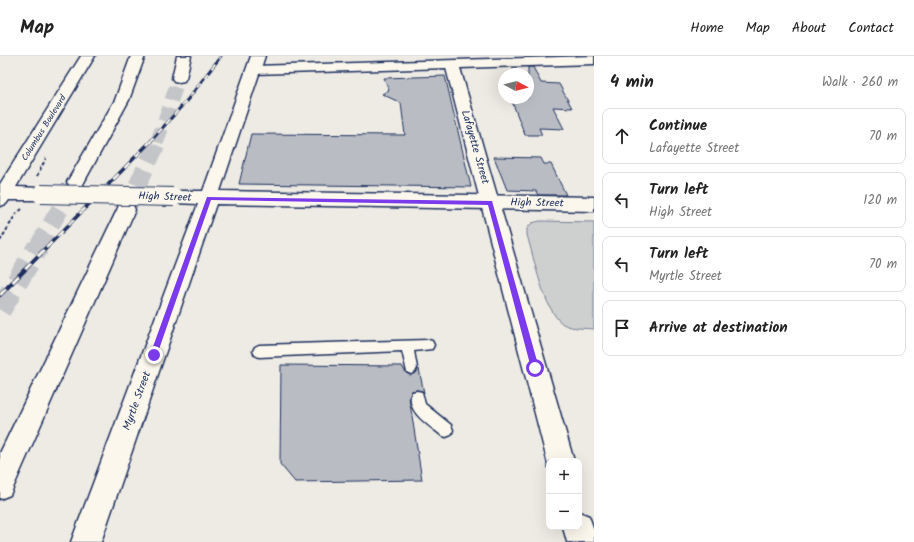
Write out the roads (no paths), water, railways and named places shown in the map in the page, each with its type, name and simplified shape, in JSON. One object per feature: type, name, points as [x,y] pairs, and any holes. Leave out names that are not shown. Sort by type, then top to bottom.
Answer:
[{"type":"main road","name":"Columbus Boulevard","points":[[1,195],[88,56]]},
{"type":"main road","points":[[76,182],[106,132],[122,100],[138,56]]},
{"type":"main road","points":[[179,78],[184,56]]},
{"type":"main road","points":[[591,56],[594,59]]},
{"type":"main road","points":[[256,63],[452,64],[594,59]]},
{"type":"main road","name":"Myrtle Street","points":[[86,542],[256,63]]},
{"type":"main road","name":"Lafayette Street","points":[[452,64],[559,458]]},
{"type":"main road","name":"High Street","points":[[1,195],[41,194],[174,198],[594,204]]},
{"type":"main road","points":[[0,485],[126,210]]},
{"type":"main road","points":[[579,530],[582,542]]},
{"type":"lane","points":[[407,346],[411,368]]},
{"type":"lane","points":[[259,350],[428,346]]},
{"type":"lane","points":[[417,397],[419,408],[446,430]]},
{"type":"tunnel","points":[[157,142],[179,78]]},
{"type":"tunnel","points":[[126,210],[158,141]]},
{"type":"tunnel","points":[[37,248],[76,182]]},
{"type":"tunnel","points":[[0,310],[38,247]]},
{"type":"railway","points":[[150,142],[188,99],[221,56]]},
{"type":"railway","points":[[46,248],[151,141]]},
{"type":"railway","points":[[0,295],[47,247]]}]
